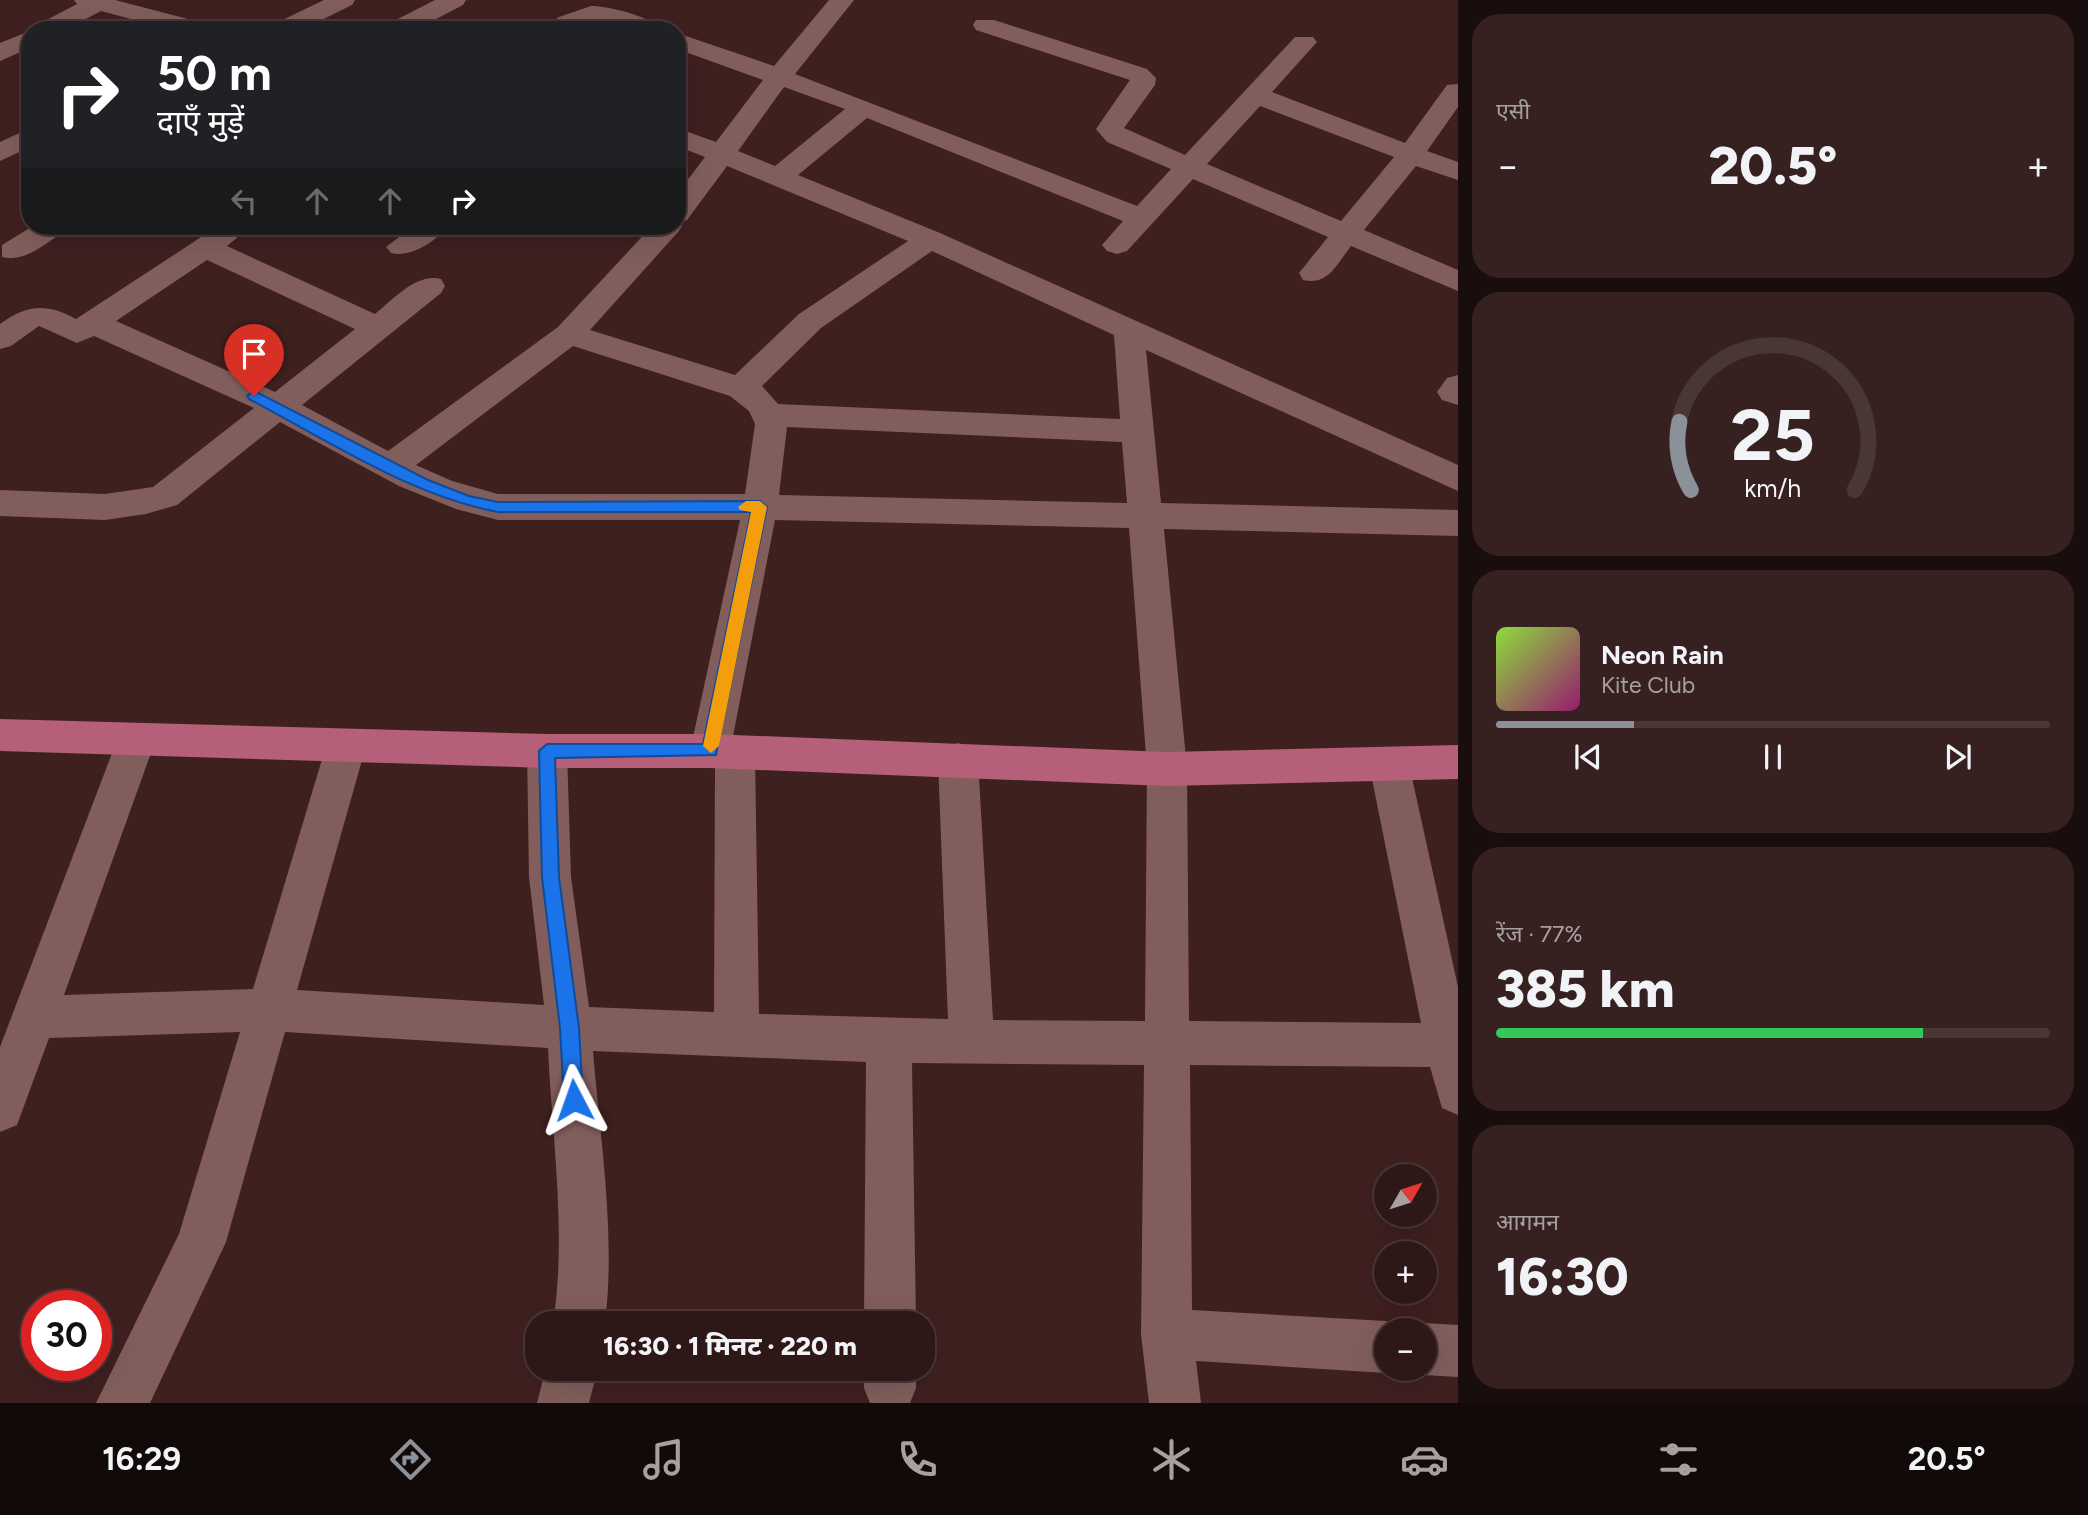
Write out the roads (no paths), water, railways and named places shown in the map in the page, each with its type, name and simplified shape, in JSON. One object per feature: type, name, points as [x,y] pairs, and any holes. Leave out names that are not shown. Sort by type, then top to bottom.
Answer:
[{"type":"main road","points":[[0,735],[547,751],[723,751],[1167,769],[1458,762]]},
{"type":"street","points":[[144,16],[177,0]]},
{"type":"street","points":[[300,21],[343,0]]},
{"type":"street","points":[[413,21],[454,0]]},
{"type":"street","points":[[686,198],[722,157],[778,78],[842,0]]},
{"type":"street","points":[[60,21],[91,2],[165,21]]},
{"type":"street","points":[[569,21],[595,11],[623,21]]},
{"type":"street","points":[[985,25],[1143,78],[1142,85],[1110,132],[1458,281]]},
{"type":"street","points":[[0,53],[21,42]]},
{"type":"street","points":[[1117,245],[1304,42]]},
{"type":"street","points":[[686,50],[864,107],[1142,218]]},
{"type":"street","points":[[1314,273],[1344,232],[1411,154],[1456,91]]},
{"type":"street","points":[[1255,95],[1458,172]]},
{"type":"street","points":[[777,178],[864,107]]},
{"type":"street","points":[[686,140],[930,239],[1129,332],[1458,479]]},
{"type":"street","points":[[0,153],[21,141]]},
{"type":"street","points":[[12,251],[38,235]]},
{"type":"street","points":[[0,339],[37,314],[45,314],[77,333],[223,235]]},
{"type":"street","points":[[401,247],[419,235]]},
{"type":"street","points":[[391,467],[569,334],[654,235]]},
{"type":"street","points":[[741,388],[810,321],[930,239]]},
{"type":"street","points":[[204,247],[377,327]]},
{"type":"street","points":[[0,503],[146,503],[176,490],[277,406],[430,286]]},
{"type":"street","points":[[92,323],[277,406],[391,467],[467,501],[498,507],[760,507],[1458,523]]},
{"type":"street","points":[[1129,332],[1167,769],[1167,1334],[1175,1403]]},
{"type":"street","points":[[569,334],[741,388],[757,399],[769,415],[771,424],[760,507],[723,751],[737,1035]]},
{"type":"street","points":[[1458,386],[1453,392],[1458,394]]},
{"type":"street","points":[[769,415],[1137,431]]},
{"type":"street","points":[[0,1109],[136,738]]},
{"type":"street","points":[[122,1403],[201,1242],[346,746]]},
{"type":"street","points":[[547,751],[550,877],[569,1028],[581,1217],[581,1311]]},
{"type":"street","points":[[958,760],[972,1042]]},
{"type":"street","points":[[1389,764],[1453,1045],[1458,1093]]},
{"type":"street","points":[[33,1017],[270,1010],[569,1028],[889,1041],[1453,1045]]},
{"type":"street","points":[[889,1041],[890,1311]]},
{"type":"street","points":[[1167,1334],[1374,1346]]},
{"type":"street","points":[[1437,1350],[1458,1351]]},
{"type":"street","points":[[563,1403],[569,1381]]}]
